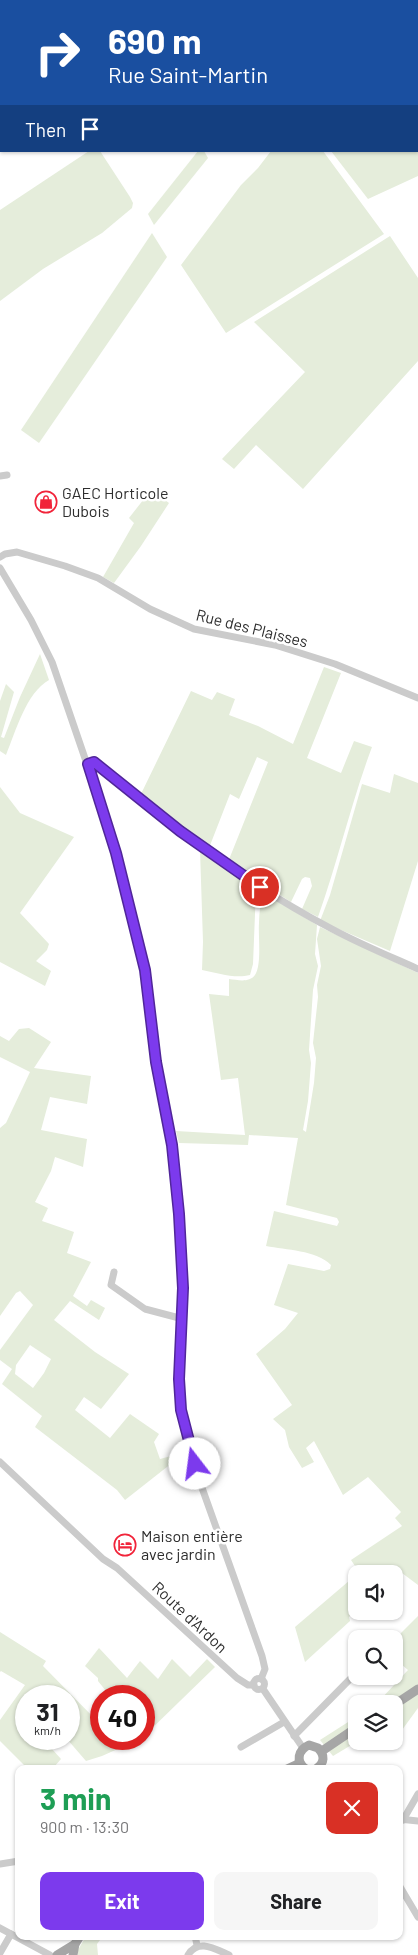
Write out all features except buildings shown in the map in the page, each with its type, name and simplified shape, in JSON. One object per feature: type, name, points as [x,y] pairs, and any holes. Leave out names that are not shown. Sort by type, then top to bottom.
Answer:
[{"type":"main road","points":[[403,1699],[418,1689]]},
{"type":"main road","points":[[322,1751],[348,1733]]},
{"type":"main road","points":[[303,1765],[299,1757],[303,1748],[309,1745],[315,1746],[322,1751],[323,1759],[320,1765]]},
{"type":"main road","points":[[66,1954],[78,1940]]},
{"type":"street","name":"Rue des Plaisses","points":[[0,558],[5,554],[17,552],[65,566],[98,578],[150,608],[194,629],[275,645],[335,664],[418,698]]},
{"type":"street","points":[[0,568],[31,620],[52,662],[88,764],[116,853],[145,970],[156,1062],[173,1152],[181,1244],[183,1319],[179,1379],[181,1410],[201,1485],[262,1656],[264,1669],[261,1679],[264,1683],[263,1688],[303,1748]]},
{"type":"street","points":[[88,764],[94,762],[139,800],[192,840],[263,889],[333,930],[418,969]]},
{"type":"street","points":[[114,1272],[111,1285],[145,1308],[183,1319]]},
{"type":"street","name":"Route d'Ardon","points":[[0,1462],[233,1675],[248,1685],[254,1685]]},
{"type":"street","points":[[261,1679],[256,1680],[254,1685],[258,1690],[263,1688]]},
{"type":"street","points":[[294,1736],[348,1681]]},
{"type":"street","points":[[241,1747],[251,1746],[284,1722]]},
{"type":"street","points":[[403,1816],[418,1794]]},
{"type":"street","points":[[403,1819],[418,1821]]},
{"type":"street","points":[[0,1864],[15,1862]]},
{"type":"street","points":[[403,1892],[418,1917]]},
{"type":"street","points":[[0,1928],[15,1936]]},
{"type":"street","points":[[0,1953],[11,1934]]},
{"type":"street","points":[[22,1940],[50,1955]]},
{"type":"street","points":[[196,1940],[197,1945]]},
{"type":"street","points":[[188,1955],[197,1945],[205,1945],[230,1955]]},
{"type":"green space","points":[[87,152],[101,152],[133,203],[132,208],[102,233],[43,269],[0,301],[0,210]]},
{"type":"green space","points":[[197,152],[205,152],[208,158],[154,225],[148,214]]},
{"type":"green space","points":[[270,152],[324,152],[384,234],[226,333],[181,265],[241,185]]},
{"type":"green space","points":[[332,152],[418,152],[418,176],[368,199]]},
{"type":"green space","points":[[152,233],[167,257],[39,443],[21,430]]},
{"type":"green space","points":[[390,236],[418,278],[418,361],[303,489],[256,445],[234,469],[222,459],[305,372],[254,322]]},
{"type":"green space","points":[[151,490],[169,503],[114,583],[103,577],[134,523],[129,518]]},
{"type":"green space","points":[[40,654],[49,680],[41,686],[28,703],[6,755],[0,751],[0,701],[6,684],[14,692],[1,737],[4,738]]},
{"type":"green space","points":[[324,667],[341,673],[307,758],[341,773],[354,741],[372,747],[318,917],[302,909],[312,886],[310,878],[305,877],[302,879],[291,902],[228,862],[268,762],[257,757],[239,799],[230,794],[209,848],[140,796],[191,691],[212,700],[217,692],[235,699],[229,715],[258,726],[293,744]]},
{"type":"green space","points":[[394,774],[418,783],[418,861],[390,951],[320,921],[330,895],[362,784],[390,793]]},
{"type":"green space","points":[[0,787],[20,813],[74,837],[20,913],[49,944],[47,950],[36,961],[51,971],[45,986],[0,962]]},
{"type":"green space","points":[[200,850],[256,889],[253,964],[250,975],[232,976],[202,970]]},
{"type":"green space","points":[[262,892],[317,925],[315,954],[318,966],[313,990],[309,1050],[311,1063],[308,1101],[303,1130],[306,1132],[316,1058],[313,1043],[318,997],[317,985],[321,966],[317,939],[320,927],[418,973],[418,1585],[403,1574],[403,1565],[354,1565],[351,1560],[402,1526],[395,1518],[401,1512],[368,1477],[343,1495],[314,1441],[306,1448],[314,1462],[302,1468],[289,1447],[285,1430],[273,1419],[292,1405],[256,1354],[285,1329],[298,1313],[274,1305],[288,1264],[324,1271],[330,1269],[331,1265],[325,1260],[309,1253],[266,1246],[274,1211],[337,1226],[339,1222],[337,1218],[286,1205],[298,1138],[249,1135],[248,1145],[179,1143],[176,1131],[245,1135],[238,1078],[221,1080],[209,994],[229,996],[229,979],[247,980],[255,975],[259,957],[259,919]]},
{"type":"green space","points":[[29,1028],[51,1042],[34,1068],[91,1076],[87,1104],[50,1097],[41,1130],[87,1139],[83,1167],[55,1157],[51,1171],[35,1202],[48,1208],[42,1221],[74,1232],[67,1253],[91,1262],[73,1296],[87,1306],[91,1300],[105,1308],[99,1320],[70,1301],[54,1320],[95,1352],[129,1374],[101,1409],[84,1397],[75,1410],[110,1438],[130,1414],[159,1434],[154,1442],[160,1459],[186,1452],[125,1500],[117,1490],[35,1427],[42,1416],[2,1384],[12,1369],[0,1360],[0,1350],[33,1305],[20,1291],[16,1293],[0,1316],[0,1128],[6,1123],[30,1072],[0,1057],[0,1036],[9,1041],[19,1029]],"holes":[[[30,1345],[51,1359],[33,1388],[15,1374],[16,1365]]]},
{"type":"green space","points":[[348,1582],[348,1620],[350,1621],[305,1662],[295,1627]]},
{"type":"green space","points":[[418,1616],[418,1708],[403,1729],[403,1695],[385,1695],[394,1685],[403,1685],[403,1675],[408,1670],[403,1666],[403,1631]]},
{"type":"green space","points":[[0,1632],[46,1661],[43,1666],[62,1685],[25,1685],[1,1671]]},
{"type":"green space","points":[[99,1648],[127,1678],[140,1661],[158,1679],[172,1659],[190,1677],[207,1659],[215,1667],[155,1725],[155,1685],[101,1685],[98,1678],[85,1666]]},
{"type":"green space","points":[[15,1699],[15,1750],[53,1750],[61,1759],[56,1765],[24,1765],[0,1741],[0,1720]]},
{"type":"green space","points":[[80,1704],[90,1714],[90,1750],[115,1750],[86,1761],[76,1750],[80,1750]]},
{"type":"green space","points":[[348,1722],[348,1747],[333,1756],[320,1740]]},
{"type":"green space","points":[[84,1940],[100,1940],[97,1944],[98,1955],[78,1955],[78,1950]]},
{"type":"place","name":"GAEC Horticole Dubois","points":[[46,502]]},
{"type":"place","name":"Maison entière avec jardin","points":[[125,1545]]},
{"type":"route","points":[[195,1464],[181,1410],[179,1379],[183,1288],[179,1214],[172,1145],[156,1062],[150,1000],[136,930],[116,853],[88,764],[94,762],[180,831],[260,887]]}]
